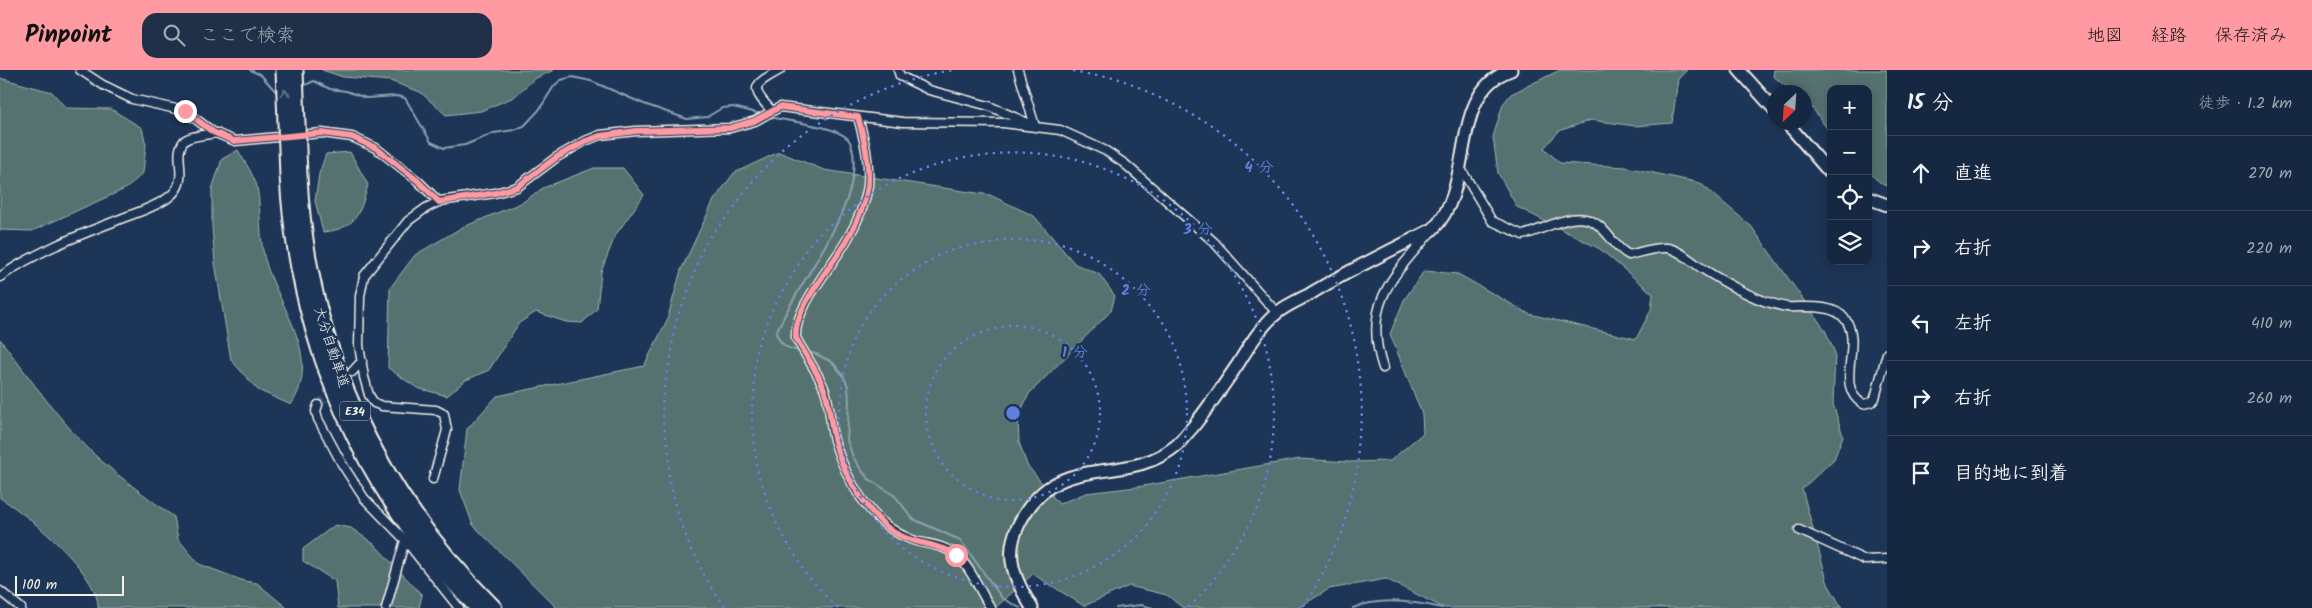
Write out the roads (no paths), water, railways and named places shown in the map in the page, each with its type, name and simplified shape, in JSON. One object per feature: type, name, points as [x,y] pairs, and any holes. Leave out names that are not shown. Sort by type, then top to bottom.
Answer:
[{"type":"highway","name":"大分自動車道","points":[[284,70],[294,176],[308,267],[321,320],[340,379],[381,464],[409,508],[455,567],[494,608]]},
{"type":"highway","name":"大分自動車道","points":[[295,70],[294,176],[297,260],[310,324],[331,384],[351,430],[399,513],[429,553],[478,608]]},
{"type":"street","points":[[80,70],[103,85],[132,99],[185,111],[217,133],[234,141],[322,133],[352,137],[365,142],[383,154],[418,181],[439,202]]},
{"type":"street","points":[[772,112],[759,97],[757,86],[761,80],[780,70]]},
{"type":"street","points":[[898,70],[900,76],[929,90],[990,106],[1035,126]]},
{"type":"street","points":[[1018,70],[1035,126]]},
{"type":"street","points":[[1384,368],[1377,344],[1379,303],[1394,274],[1444,218],[1451,203],[1461,168],[1463,146],[1470,116],[1483,89],[1511,70]]},
{"type":"street","points":[[1739,70],[1767,101]]},
{"type":"street","points":[[433,479],[447,430],[444,414],[436,410],[390,408],[374,403],[366,386],[359,346],[360,296],[364,276],[408,221],[426,208],[439,202],[495,193],[517,187],[557,157],[586,141],[600,136],[636,131],[730,128],[754,121],[780,107],[903,122],[950,121],[1035,126],[1060,130],[1106,151],[1125,164],[1214,242],[1277,313]]},
{"type":"street","points":[[858,117],[868,167],[867,188],[862,208],[848,239],[806,305],[796,332],[796,338],[824,387],[834,439],[849,477],[860,496],[872,512],[890,530],[912,540],[947,549],[956,555],[968,569],[981,594],[991,608]]},
{"type":"street","points":[[1793,130],[1827,169]]},
{"type":"street","points":[[0,277],[19,263],[70,238],[161,202],[175,191],[182,177],[180,150],[184,141],[217,133]]},
{"type":"street","points":[[1461,168],[1492,221],[1523,235],[1574,218],[1584,218],[1598,224],[1610,240],[1629,255],[1668,248],[1722,280],[1762,300],[1787,307],[1825,308],[1845,318],[1850,329],[1851,391],[1856,400],[1863,404],[1872,402],[1875,398],[1887,353]]},
{"type":"street","points":[[1872,199],[1887,205]]},
{"type":"street","points":[[1032,608],[1016,581],[1010,556],[1016,531],[1035,498],[1054,482],[1082,474],[1146,463],[1177,445],[1210,406],[1253,341],[1277,313],[1327,284],[1433,229]]},
{"type":"street","points":[[352,372],[362,361]]},
{"type":"street","points":[[318,405],[316,412],[318,419],[350,478],[364,498],[404,540],[459,608]]},
{"type":"street","points":[[1799,530],[1865,560],[1887,559]]},
{"type":"street","points":[[386,608],[404,540]]},
{"type":"street","points":[[0,591],[21,608]]},
{"type":"waterway","points":[[250,70],[261,75],[278,94]]},
{"type":"waterway","points":[[303,86],[314,81],[330,89],[346,91],[366,98],[397,96],[405,98],[431,142],[444,148],[465,145],[494,133],[514,130],[524,126],[539,110],[554,86],[561,80],[572,77],[591,81],[644,104],[687,119],[707,117],[722,108],[733,107],[761,114]]},
{"type":"waterway","points":[[770,117],[831,130],[847,138],[853,152],[853,174],[838,221],[776,333],[785,346],[800,351]]},
{"type":"waterway","points":[[807,352],[832,362],[843,375],[848,386],[847,440],[853,457],[862,471],[869,479],[895,496],[913,519],[960,540],[1002,598],[1020,608]]},
{"type":"waterway","points":[[1353,608],[1386,602],[1409,602],[1442,608]]},
{"type":"waterway","points":[[1116,608],[1141,605],[1153,608]]},
{"type":"tunnel","points":[[318,405],[335,389]]}]
